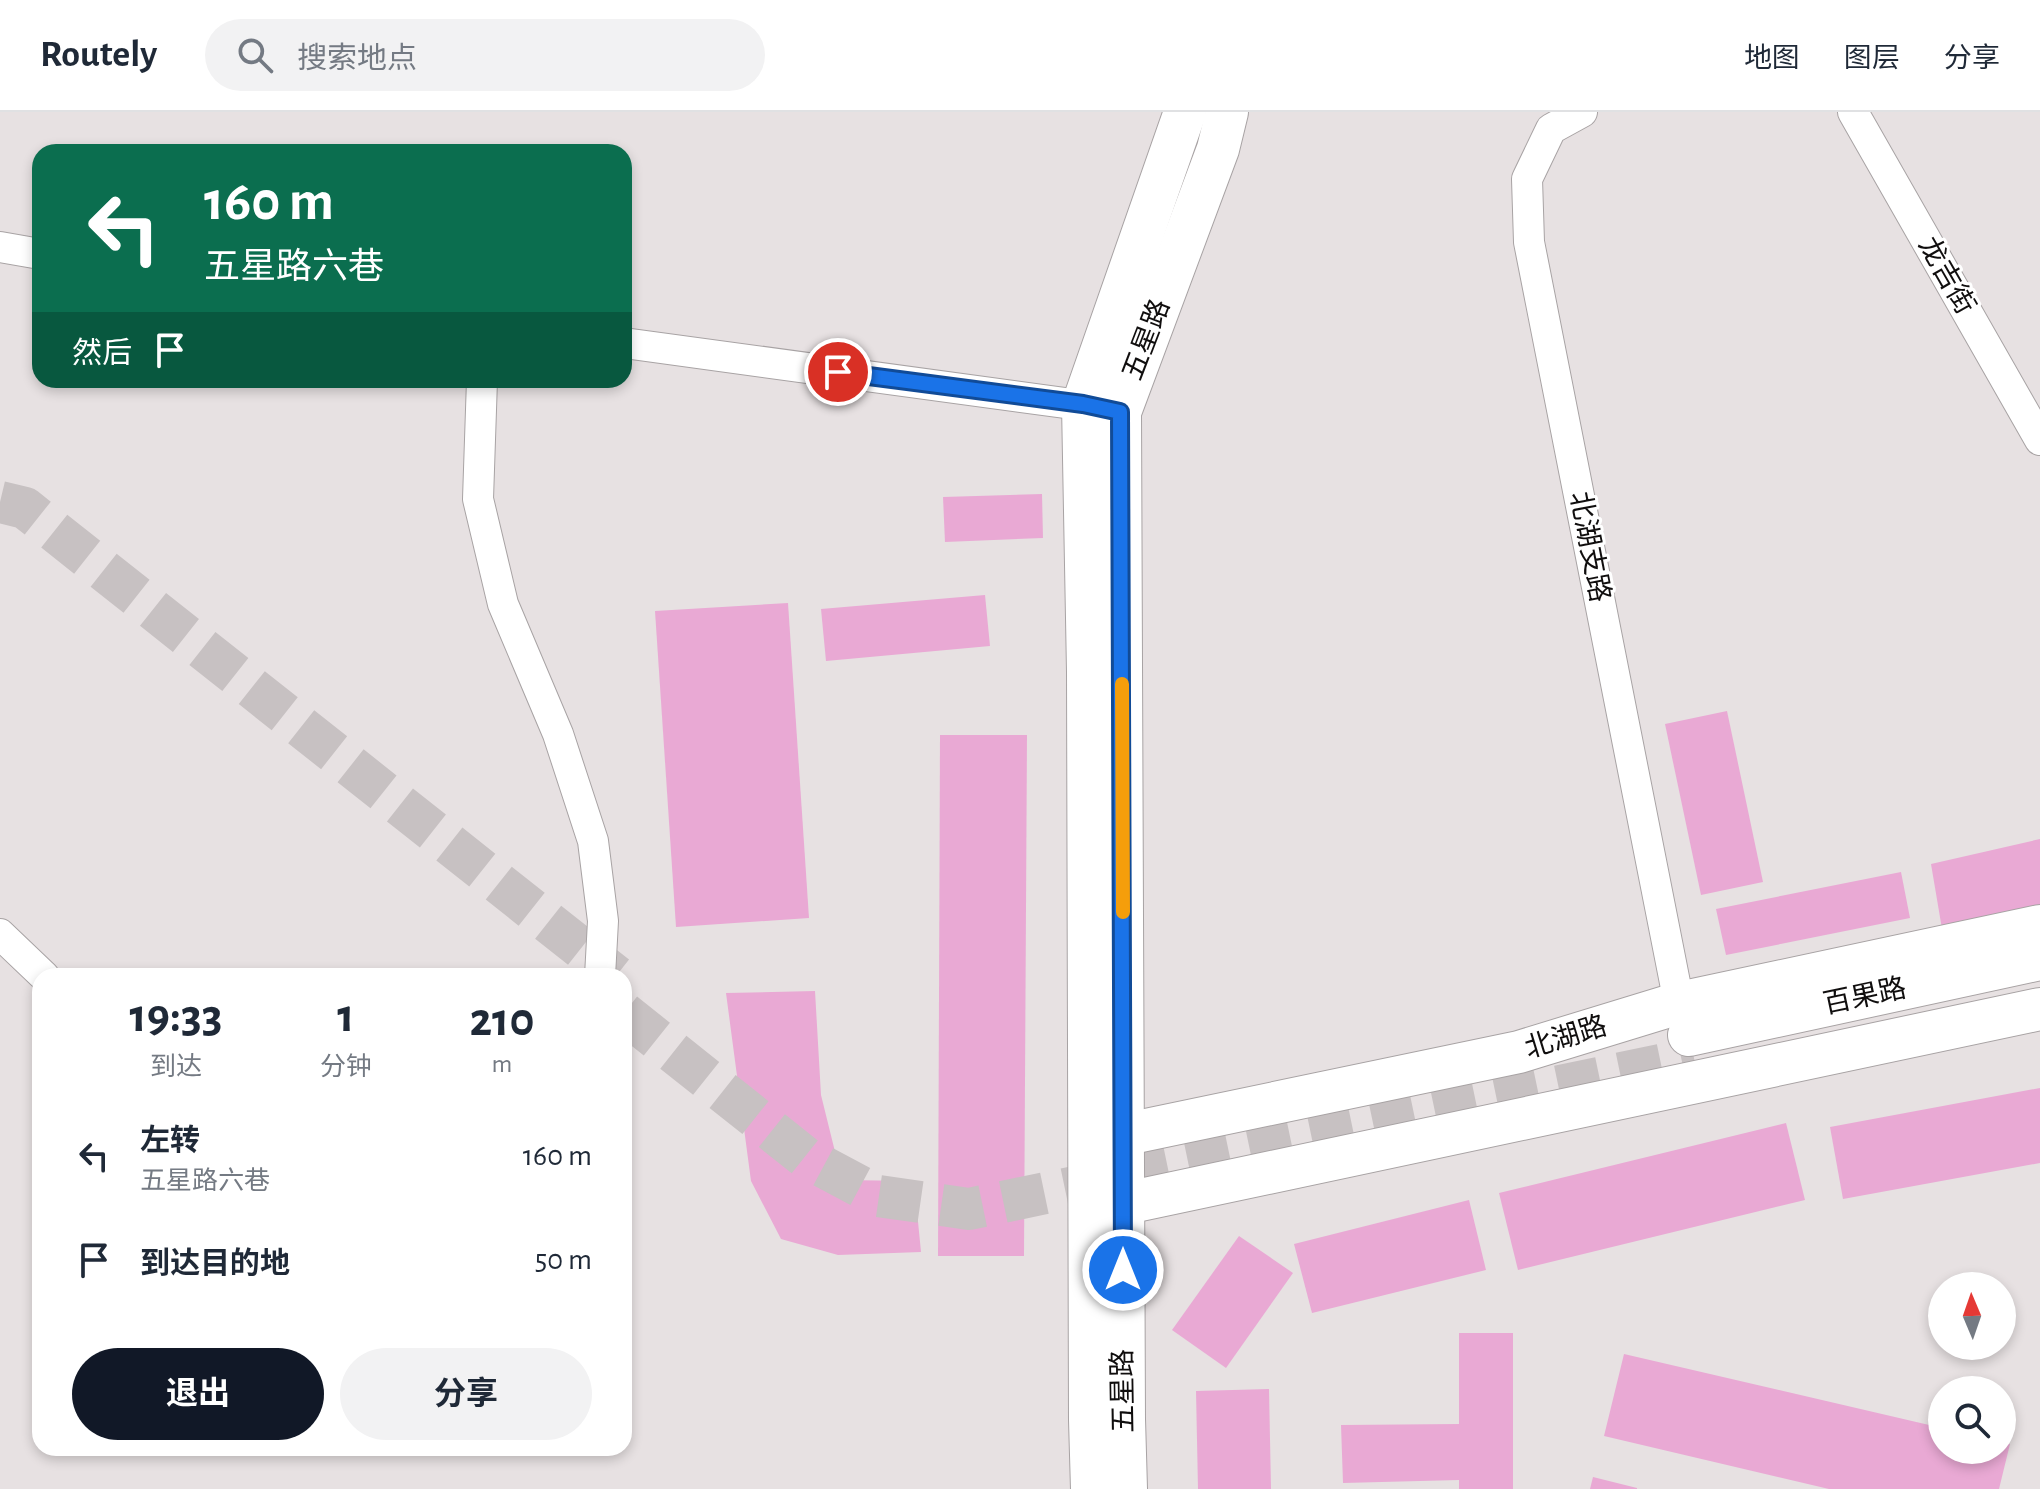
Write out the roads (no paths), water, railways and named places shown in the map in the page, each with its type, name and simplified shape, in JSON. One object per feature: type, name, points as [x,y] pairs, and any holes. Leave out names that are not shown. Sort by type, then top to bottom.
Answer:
[{"type":"main road","name":"五星路","points":[[1092,1489],[1107,1138],[1101,408],[1185,112]]},
{"type":"main road","name":"五星路","points":[[1101,408],[1218,149],[1227,112]]},
{"type":"main road","name":"北湖路","points":[[1107,1138],[1519,1052],[1688,1032],[2040,926]]},
{"type":"main road","name":"百果路","points":[[1688,1032],[2040,959]]},
{"type":"main road","name":"百果路","points":[[1688,1032],[2040,983]]},
{"type":"main road","points":[[1106,1207],[2040,1009]]},
{"type":"main road","name":"五星路","points":[[1106,1207],[1126,1489]]},
{"type":"street","name":"北湖支路","points":[[1582,112],[1551,129],[1527,179],[1529,242],[1688,1032]]},
{"type":"street","name":"龙吉街","points":[[1853,112],[2040,440]]},
{"type":"street","points":[[0,247],[32,253]]},
{"type":"street","points":[[632,344],[1101,408]]},
{"type":"street","points":[[482,388],[478,499],[503,604],[558,734],[593,841],[603,921],[600,968]]},
{"type":"street","points":[[0,934],[36,968]]},
{"type":"tunnel","points":[[0,502],[25,508],[606,968]]},
{"type":"tunnel","points":[[632,1019],[805,1157],[878,1196],[969,1209],[1694,1058]]}]
